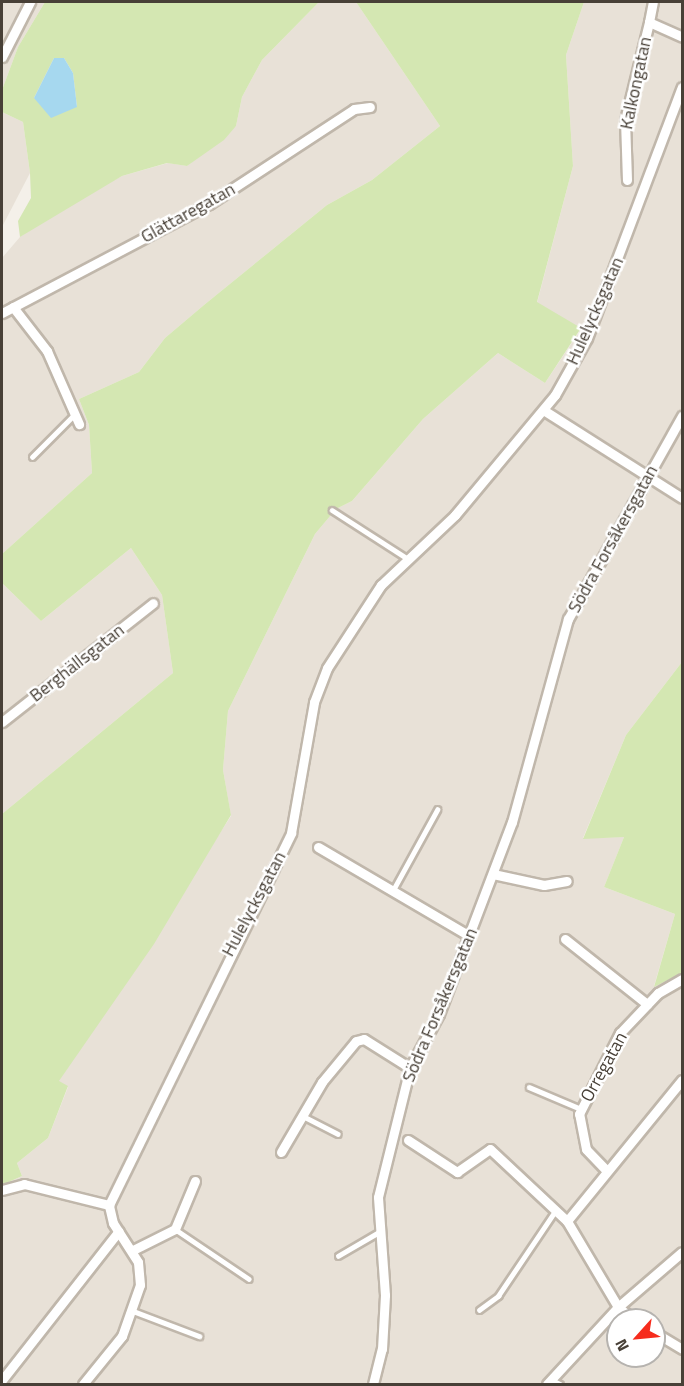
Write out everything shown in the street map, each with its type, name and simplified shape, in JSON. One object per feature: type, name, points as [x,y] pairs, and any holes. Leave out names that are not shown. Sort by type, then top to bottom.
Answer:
[{"type":"street","points":[[2,57],[30,2]]},
{"type":"street","points":[[649,22],[653,2]]},
{"type":"street","name":"Kalkongatan","points":[[627,180],[625,120],[649,22],[682,38]]},
{"type":"street","name":"Hulelycksgatan","points":[[109,1205],[291,833],[314,702],[327,668],[362,608],[408,559],[455,515],[545,411],[587,338],[682,87]]},
{"type":"street","name":"Glättaregatan","points":[[2,313],[209,204],[354,109],[370,107]]},
{"type":"street","points":[[13,307],[47,351],[76,419]]},
{"type":"street","points":[[545,411],[682,498]]},
{"type":"street","name":"Södra Forsåkersgatan","points":[[373,1384],[382,1349],[384,1231],[378,1197],[382,1165],[410,1068],[470,936],[493,874],[568,619],[682,416]]},
{"type":"street","name":"Berghällsgatan","points":[[2,722],[153,603]]},
{"type":"street","points":[[318,847],[470,936]]},
{"type":"street","points":[[493,874],[544,885],[567,881]]},
{"type":"street","points":[[565,939],[647,1004]]},
{"type":"street","name":"Orregatan","points":[[607,1172],[586,1149],[581,1109],[620,1033],[647,1004],[682,979]]},
{"type":"street","points":[[282,1152],[303,1116],[356,1041],[363,1039],[410,1068]]},
{"type":"street","points":[[567,1221],[682,1080]]},
{"type":"street","points":[[408,1140],[458,1172],[490,1149],[553,1214],[567,1221],[618,1307]]},
{"type":"street","points":[[133,1250],[175,1229],[182,1200],[195,1181]]},
{"type":"street","points":[[2,1190],[24,1184],[109,1205],[119,1231],[133,1250],[140,1285],[132,1314],[83,1384]]},
{"type":"street","points":[[2,1380],[119,1231]]},
{"type":"street","points":[[553,1383],[618,1307],[682,1252]]},
{"type":"street","points":[[666,1339],[682,1349]]},
{"type":"lane","points":[[32,457],[76,419]]},
{"type":"lane","points":[[332,510],[408,559]]},
{"type":"lane","points":[[392,892],[437,810]]},
{"type":"lane","points":[[529,1087],[581,1109]]},
{"type":"lane","points":[[303,1116],[338,1134]]},
{"type":"lane","points":[[479,1310],[498,1296],[553,1214]]},
{"type":"lane","points":[[175,1229],[249,1279]]},
{"type":"lane","points":[[338,1256],[384,1231]]},
{"type":"lane","points":[[132,1314],[199,1336]]},
{"type":"shaded area","points":[[2,2],[45,2],[18,47],[2,90]]},
{"type":"shaded area","points":[[319,2],[356,2],[440,126],[372,180],[327,205],[204,305],[165,338],[139,372],[79,399],[89,425],[92,473],[2,554],[2,258],[20,237],[69,203],[122,176],[168,163],[187,166],[236,126],[242,97],[262,60]]},
{"type":"shaded area","points":[[584,2],[682,2],[682,662],[626,735],[583,838],[624,837],[604,887],[675,914],[654,986],[682,973],[682,1384],[2,1384],[2,1185],[22,1176],[17,1163],[48,1138],[68,1087],[58,1082],[231,816],[223,770],[228,711],[315,534],[336,509],[352,501],[423,419],[498,353],[545,383],[581,329],[537,303],[573,166],[566,55]]},
{"type":"shaded area","points":[[2,112],[23,122],[30,173],[2,227]]},
{"type":"shaded area","points":[[131,548],[162,595],[173,673],[2,814],[2,583],[41,621]]},
{"type":"green space","points":[[45,2],[319,2],[262,60],[242,97],[236,126],[224,140],[187,166],[167,163],[122,176],[20,237],[18,221],[31,198],[23,122],[2,112],[2,90],[18,47]],"holes":[[[54,58],[64,58],[73,73],[77,107],[34,98]]]},
{"type":"green space","points":[[356,2],[584,2],[566,55],[573,166],[537,302],[581,328],[545,383],[498,353],[423,419],[352,501],[336,509],[315,534],[228,711],[223,770],[231,815],[154,944],[59,1081],[68,1086],[48,1138],[17,1163],[22,1176],[2,1185],[2,814],[173,673],[162,595],[131,548],[41,621],[2,583],[2,554],[92,473],[89,425],[79,399],[139,372],[165,338],[204,305],[327,205],[372,180],[440,126]]},
{"type":"green space","points":[[682,662],[682,973],[654,987],[675,914],[604,887],[624,837],[583,839],[626,735]]},
{"type":"water","points":[[54,58],[64,58],[73,73],[77,107],[51,118],[34,98]]}]
